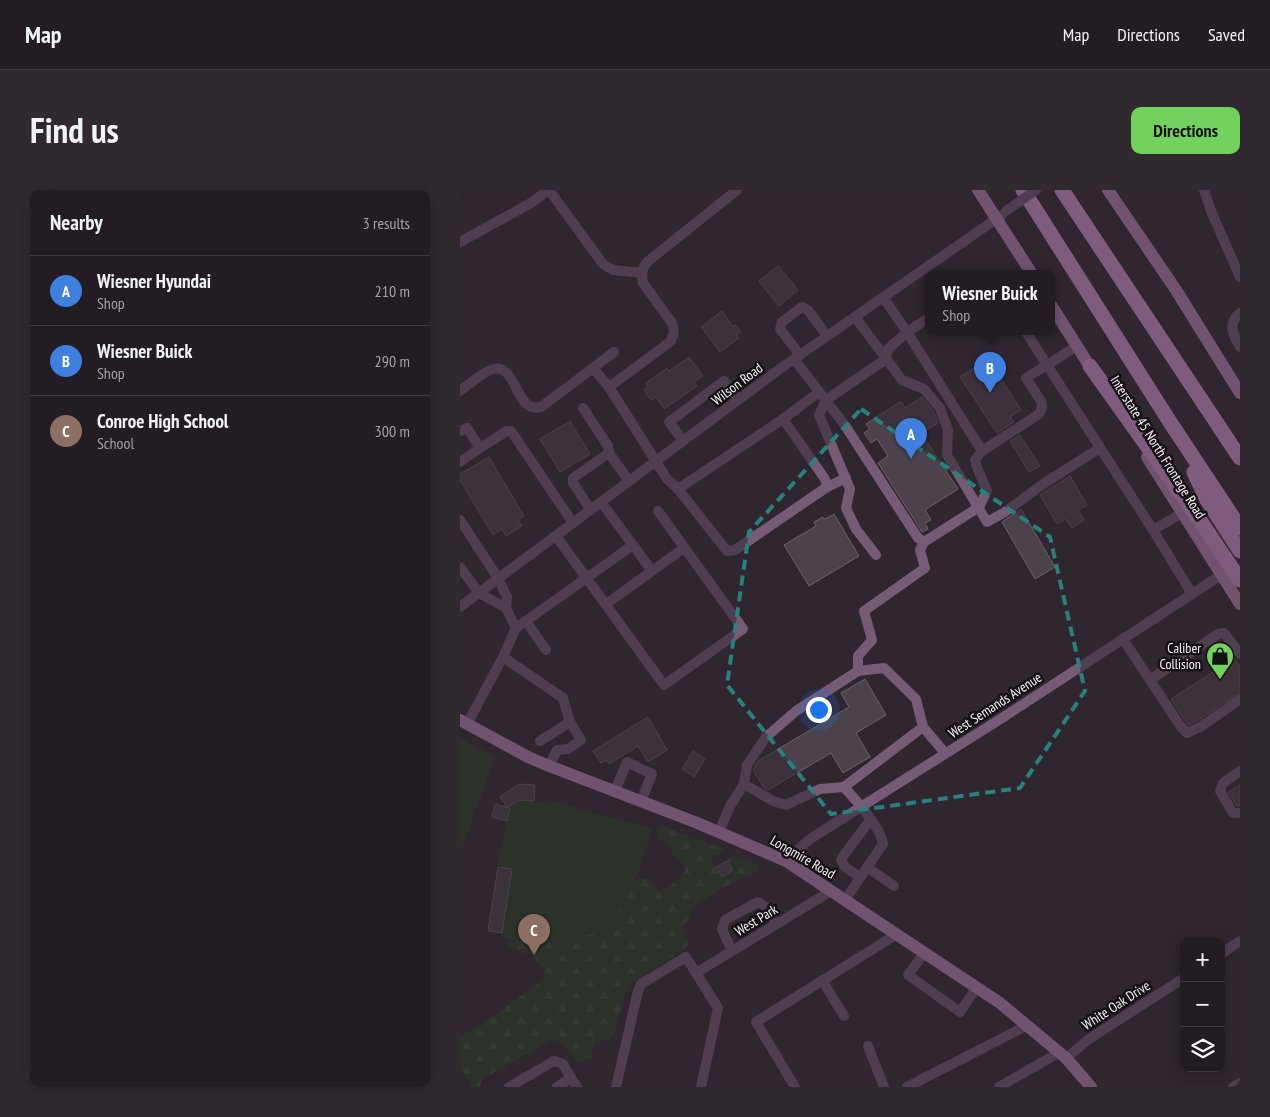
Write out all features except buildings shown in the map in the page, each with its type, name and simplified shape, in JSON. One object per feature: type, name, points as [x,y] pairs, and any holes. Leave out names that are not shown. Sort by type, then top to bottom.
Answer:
[{"type":"highway","points":[[1023,190],[1168,419],[1240,528]]},
{"type":"highway","points":[[1062,190],[1240,458]]},
{"type":"highway","points":[[1090,366],[1197,516],[1240,580]]},
{"type":"highway","points":[[1168,419],[1207,500],[1240,551]]},
{"type":"main road","points":[[978,190],[1001,215],[1030,270]]},
{"type":"main road","points":[[1108,190],[1176,290],[1240,393]]},
{"type":"main road","name":"Interstate 45 North Frontage Road","points":[[1055,311],[1240,604]]},
{"type":"main road","name":"Longmire Road","points":[[464,722],[528,757],[719,832],[786,861],[977,987],[1028,1024],[1063,1055],[1091,1087]]},
{"type":"street","points":[[460,242],[531,203],[548,190],[603,264],[613,270],[642,273]]},
{"type":"street","points":[[610,387],[670,342],[674,336],[672,323],[643,283],[643,268],[647,262],[737,190]]},
{"type":"street","name":"Wilson Road","points":[[931,270],[1036,190]]},
{"type":"street","points":[[1204,190],[1240,278]]},
{"type":"street","name":"Wilson Road","points":[[461,605],[797,357],[883,297],[925,273]]},
{"type":"street","points":[[883,297],[982,451]]},
{"type":"street","points":[[827,336],[808,310],[802,307],[782,322],[780,329],[918,538],[924,542]]},
{"type":"street","points":[[1240,313],[1232,320],[1232,328],[1240,347]]},
{"type":"street","points":[[855,317],[902,380],[924,389],[940,408],[948,430],[947,456],[987,522],[1100,448]]},
{"type":"street","points":[[678,489],[783,419],[886,359],[888,349],[907,332],[925,321]]},
{"type":"street","points":[[1028,335],[1192,594]]},
{"type":"street","points":[[858,671],[858,656],[872,640],[864,611],[925,568],[920,550],[924,542],[979,507],[987,491],[976,460],[982,451],[1039,414],[1042,408],[1041,401],[1026,378],[1077,346]]},
{"type":"street","points":[[460,391],[489,370],[502,369],[508,374],[529,406],[541,407],[614,352]]},
{"type":"street","points":[[594,368],[610,387],[667,479],[678,489],[728,552],[735,550],[827,487],[846,478]]},
{"type":"street","points":[[683,441],[669,422],[724,381],[739,399]]},
{"type":"street","points":[[823,396],[819,414],[850,489],[846,508],[856,529],[876,555]]},
{"type":"street","points":[[584,408],[608,446],[609,453],[629,481]]},
{"type":"street","points":[[783,419],[825,479],[827,487]]},
{"type":"street","points":[[460,431],[467,428],[480,448]]},
{"type":"street","points":[[460,462],[507,431],[511,431],[573,523]]},
{"type":"street","points":[[591,510],[572,481],[573,478],[609,453]]},
{"type":"street","points":[[600,502],[652,571]]},
{"type":"street","points":[[556,536],[664,685],[743,629],[658,512]]},
{"type":"street","points":[[1153,530],[1182,513]]},
{"type":"street","points":[[460,520],[498,578],[507,597],[506,608],[516,628]]},
{"type":"street","points":[[464,722],[503,657],[516,628],[633,545]]},
{"type":"street","points":[[606,604],[684,548]]},
{"type":"street","points":[[460,567],[478,593],[506,608]]},
{"type":"street","name":"West Semands Avenue","points":[[786,861],[802,845],[861,806],[1221,575]]},
{"type":"street","points":[[526,621],[546,650]]},
{"type":"street","points":[[1150,680],[1218,634],[1224,633],[1240,654]]},
{"type":"street","points":[[1123,639],[1180,727],[1187,733],[1202,726],[1240,699]]},
{"type":"street","points":[[503,657],[563,698],[570,722],[581,740],[568,749],[557,750],[549,766]]},
{"type":"street","points":[[719,832],[730,806],[744,784],[747,765],[766,737],[796,711],[858,671],[884,668],[916,699],[923,728],[946,753]]},
{"type":"street","points":[[540,740],[570,722]]},
{"type":"street","points":[[744,784],[773,801],[786,805],[820,789],[844,787],[923,728]]},
{"type":"street","points":[[615,791],[627,762],[652,774],[641,801]]},
{"type":"street","points":[[1240,771],[1223,783],[1220,791],[1233,813],[1240,813]]},
{"type":"street","points":[[844,787],[861,806],[883,840],[883,844],[845,900]]},
{"type":"street","points":[[860,877],[845,867],[841,860],[870,820]]},
{"type":"street","points":[[867,867],[894,886]]},
{"type":"street","name":"West Park","points":[[696,973],[831,891]]},
{"type":"street","points":[[732,951],[722,929],[725,920],[758,902],[765,906],[776,924]]},
{"type":"street","points":[[795,1087],[756,1022],[897,934]]},
{"type":"street","points":[[1225,952],[1237,944],[1240,955]]},
{"type":"street","points":[[925,952],[908,976],[960,1012],[977,987]]},
{"type":"street","points":[[616,1087],[638,991],[642,984],[686,958],[718,1008],[701,1087]]},
{"type":"street","points":[[822,980],[844,1016]]},
{"type":"street","name":"White Oak Drive","points":[[999,1087],[1063,1055],[1180,981]]},
{"type":"street","points":[[906,1087],[1028,1024]]},
{"type":"street","points":[[868,1046],[884,1087]]},
{"type":"street","points":[[508,1087],[554,1061],[563,1064],[574,1083],[557,1087]]},
{"type":"street","points":[[1233,1087],[1240,1083]]},
{"type":"highlighted area","points":[[861,409],[1050,537],[1085,691],[1020,788],[831,814],[727,685],[749,532]]},
{"type":"green space","points":[[460,738],[495,757],[460,854]]},
{"type":"green space","points":[[521,800],[554,802],[652,828],[641,864],[633,882],[621,907],[607,926],[578,938],[530,942],[515,941],[501,937],[512,869],[498,867],[502,841],[511,806]]},
{"type":"green space","points":[[661,827],[725,849],[724,852],[710,860],[722,876],[733,870],[727,861],[736,855],[759,865],[759,869],[750,877],[744,876],[691,907],[692,917],[681,927],[689,944],[683,950],[628,986],[613,1036],[607,1041],[595,1042],[591,1057],[580,1062],[577,1061],[559,1042],[552,1040],[486,1077],[481,1081],[480,1087],[471,1087],[460,1066],[460,1037],[494,1016],[545,978],[544,971],[532,955],[520,953],[515,948],[506,945],[511,941],[564,940],[598,930],[622,904],[634,881],[641,878],[649,878],[658,890],[674,882],[686,869],[683,863],[673,855],[667,842],[658,839],[657,832]]},
{"type":"place","name":"Wiesner Buick","points":[[990,393]]},
{"type":"place","name":"Wiesner Hyundai","points":[[911,459]]},
{"type":"place","name":"Caliber Collision","points":[[1220,680]]},
{"type":"place","name":"Conroe High School","points":[[534,955]]}]
